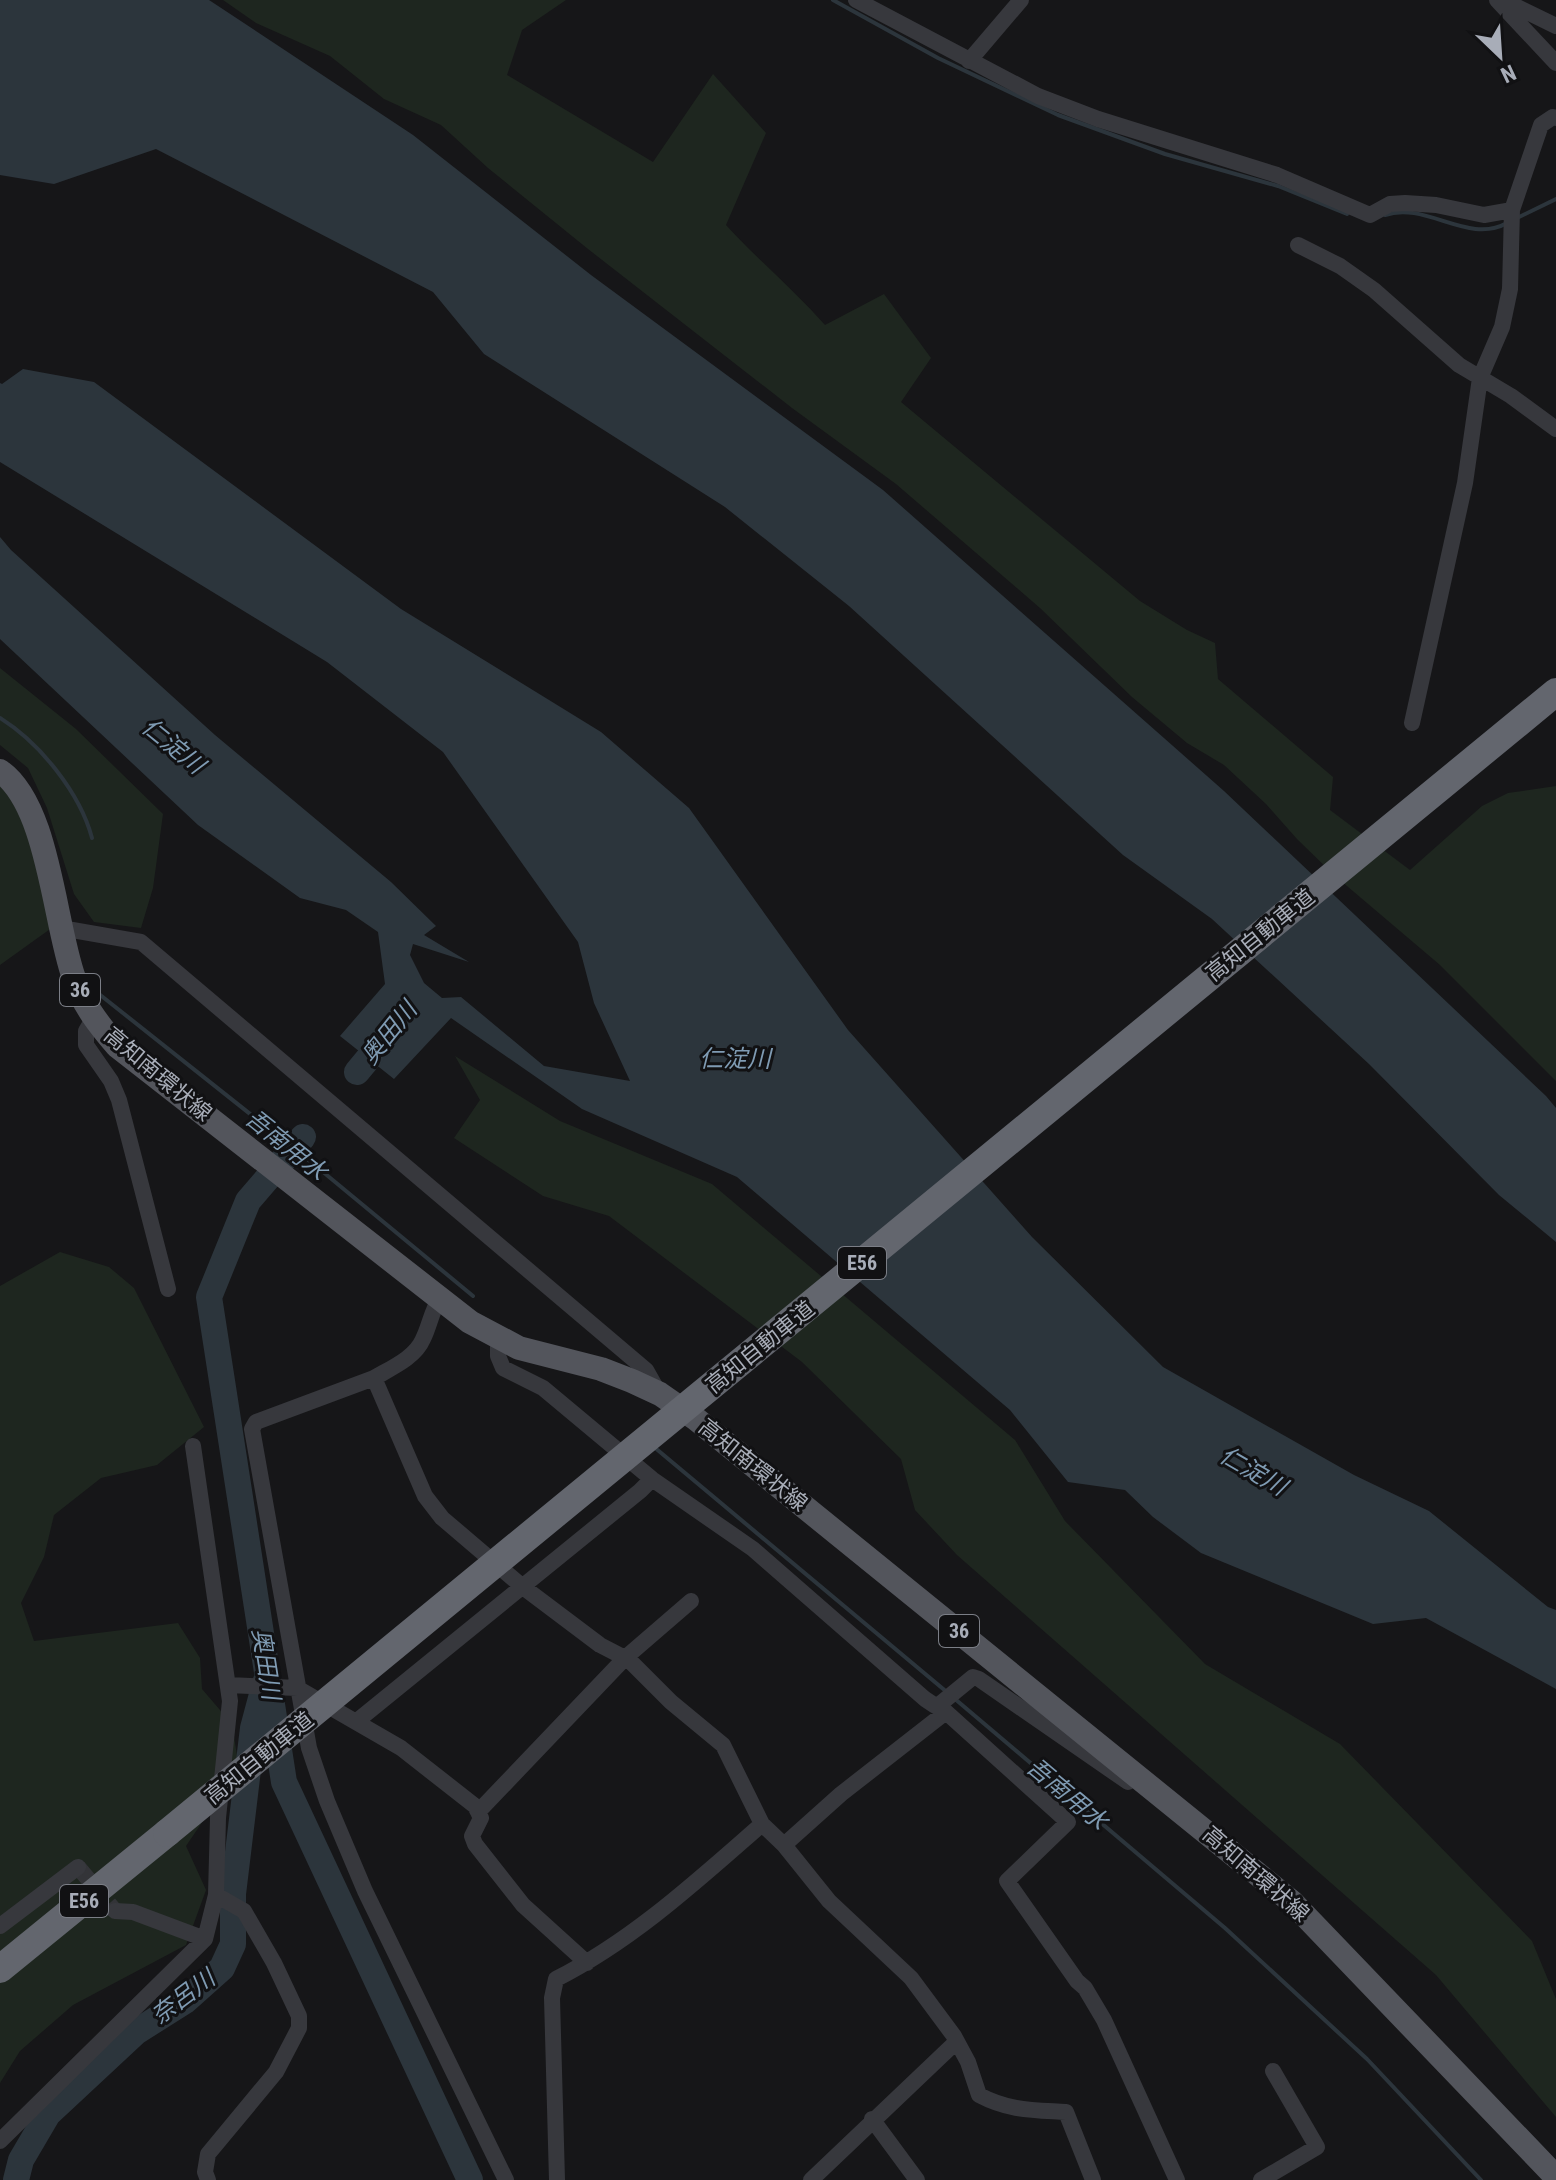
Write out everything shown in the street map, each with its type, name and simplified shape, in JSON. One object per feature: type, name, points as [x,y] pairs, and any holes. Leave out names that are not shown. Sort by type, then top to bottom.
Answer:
[{"type":"highway","name":"高知自動車道","points":[[0,1969],[1556,692]]},
{"type":"main road","name":"高知南環状線","points":[[0,771],[8,776],[28,804],[39,836],[74,978],[93,1019],[117,1046],[470,1322],[519,1348],[601,1369],[660,1394],[696,1419],[1292,1902],[1556,2177]]},
{"type":"street","points":[[856,0],[1038,96],[1098,119],[1277,175],[1370,215],[1390,204],[1405,203],[1436,205],[1484,215],[1512,210]]},
{"type":"street","points":[[969,61],[1021,0]]},
{"type":"street","points":[[1498,1],[1509,3],[1556,26]]},
{"type":"street","points":[[1498,1],[1556,63]]},
{"type":"street","points":[[1412,723],[1465,483],[1480,378],[1502,327],[1510,289],[1512,210],[1541,125],[1556,118]]},
{"type":"street","points":[[1298,245],[1340,266],[1374,290],[1459,365],[1511,396],[1556,429]]},
{"type":"street","points":[[61,928],[141,942],[646,1370],[660,1394]]},
{"type":"street","points":[[93,1019],[86,1031],[86,1045],[111,1081],[119,1100],[168,1289]]},
{"type":"street","points":[[440,1298],[430,1313],[423,1341],[411,1356],[374,1378],[315,1403],[256,1422],[252,1429],[309,1748],[342,1841],[506,2180]]},
{"type":"street","points":[[498,1339],[498,1356],[503,1368],[543,1388],[652,1479],[753,1549],[940,1707],[1068,1822],[1007,1881],[1085,1988],[1104,2020],[1177,2180]]},
{"type":"street","points":[[374,1378],[425,1496],[442,1518],[523,1587],[600,1645],[625,1658],[723,1745],[762,1824],[784,1845],[829,1901],[911,1978],[954,2036],[955,2043],[968,2062],[979,2095],[1009,2108],[1066,2112],[1093,2180]]},
{"type":"street","points":[[0,2141],[205,1939],[216,1895],[218,1818],[230,1701],[193,1446]]},
{"type":"street","points":[[357,1721],[652,1479]]},
{"type":"street","points":[[478,1812],[625,1658],[691,1601]]},
{"type":"street","points":[[784,1845],[973,1677],[991,1686],[1243,1861]]},
{"type":"street","points":[[228,1685],[297,1688],[401,1748],[475,1806],[481,1818],[472,1836],[475,1844],[523,1905],[587,1963]]},
{"type":"street","points":[[224,1759],[240,1783]]},
{"type":"street","points":[[557,2180],[552,1998],[556,1979],[587,1963],[649,1920],[762,1824]]},
{"type":"street","points":[[0,1926],[78,1867]]},
{"type":"street","points":[[208,2180],[205,2172],[208,2154],[276,2072],[299,2028],[299,2016],[274,1963],[244,1911],[216,1895]]},
{"type":"street","points":[[115,1911],[133,1912],[205,1939]]},
{"type":"street","points":[[811,2180],[955,2043]]},
{"type":"street","points":[[1261,2180],[1317,2147],[1273,2071]]},
{"type":"street","points":[[872,2119],[917,2180]]},
{"type":"shaded area","points":[[223,0],[566,0],[522,30],[507,75],[653,162],[713,74],[766,133],[726,225],[825,325],[884,294],[931,358],[901,402],[1140,601],[1215,643],[1218,679],[1333,777],[1330,810],[1410,870],[1482,806],[1508,793],[1556,786],[1556,1081],[1440,965],[1334,875],[1224,765],[1187,743],[1132,697],[1040,608],[896,484],[792,408],[588,249],[488,168],[441,125],[384,99],[330,56],[256,23]]},
{"type":"shaded area","points":[[0,668],[76,729],[163,814],[153,888],[141,928],[94,922],[74,894],[47,808],[28,768],[0,745]]},
{"type":"shaded area","points":[[0,783],[12,798],[30,833],[53,927],[0,965]]},
{"type":"shaded area","points":[[455,1056],[560,1121],[712,1184],[1015,1440],[1065,1521],[1205,1664],[1340,1744],[1532,1941],[1556,1999],[1556,2117],[1436,1975],[957,1555],[915,1510],[901,1459],[802,1362],[609,1216],[543,1196],[454,1138],[480,1100]]},
{"type":"shaded area","points":[[60,1252],[109,1267],[134,1288],[204,1427],[157,1465],[101,1478],[54,1515],[44,1557],[21,1603],[34,1641],[178,1623],[200,1658],[202,1689],[232,1724],[239,1768],[186,1846],[206,1890],[186,1945],[73,2005],[20,2051],[0,2083],[0,1286]]},
{"type":"water","points":[[0,0],[209,0],[413,135],[591,275],[883,490],[1224,791],[1546,1096],[1556,1108],[1556,1242],[1499,1195],[1369,1064],[1212,919],[1123,855],[849,606],[725,507],[484,354],[433,292],[156,149],[54,184],[0,175]]},
{"type":"water","name":"仁淀川","points":[[23,369],[94,382],[401,609],[601,732],[689,808],[848,1030],[1032,1237],[1163,1367],[1354,1475],[1429,1511],[1548,1607],[1556,1610],[1556,1689],[1426,1618],[1373,1624],[1201,1553],[1153,1517],[1125,1490],[1068,1482],[1010,1410],[737,1177],[582,1109],[451,1018],[394,1079],[340,1036],[385,984],[378,932],[346,910],[300,898],[198,825],[0,639],[0,537],[215,735],[391,882],[436,926],[424,935],[469,962],[413,944],[410,955],[424,983],[442,998],[461,997],[544,1066],[630,1081],[594,1003],[578,942],[443,752],[327,662],[0,462],[0,383]]},
{"type":"waterway","points":[[833,0],[938,58],[1058,115],[1165,154],[1278,186],[1347,214]]},
{"type":"waterway","points":[[1515,219],[1556,199]]},
{"type":"waterway","points":[[1385,215],[1416,213],[1477,229],[1507,223]]},
{"type":"waterway","points":[[0,718],[30,741],[56,770],[78,804],[92,838]]},
{"type":"waterway","name":"吾南用水","points":[[99,994],[473,1296]]},
{"type":"waterway","name":"奥田川","points":[[357,1072],[391,1031]]},
{"type":"waterway","name":"奥田川","points":[[303,1137],[248,1201],[209,1297],[284,1782],[470,2180]]},
{"type":"waterway","name":"吾南用水","points":[[654,1447],[948,1693]]},
{"type":"waterway","name":"奈呂川","points":[[16,2180],[21,2160],[48,2114],[136,2032],[185,2001],[222,1968],[233,1944],[233,1894],[253,1728],[265,1683]]},
{"type":"waterway","name":"吾南用水","points":[[955,1699],[1225,1928],[1367,2059],[1481,2180]]},
{"type":"tunnel","points":[[78,1867],[115,1911]]}]
